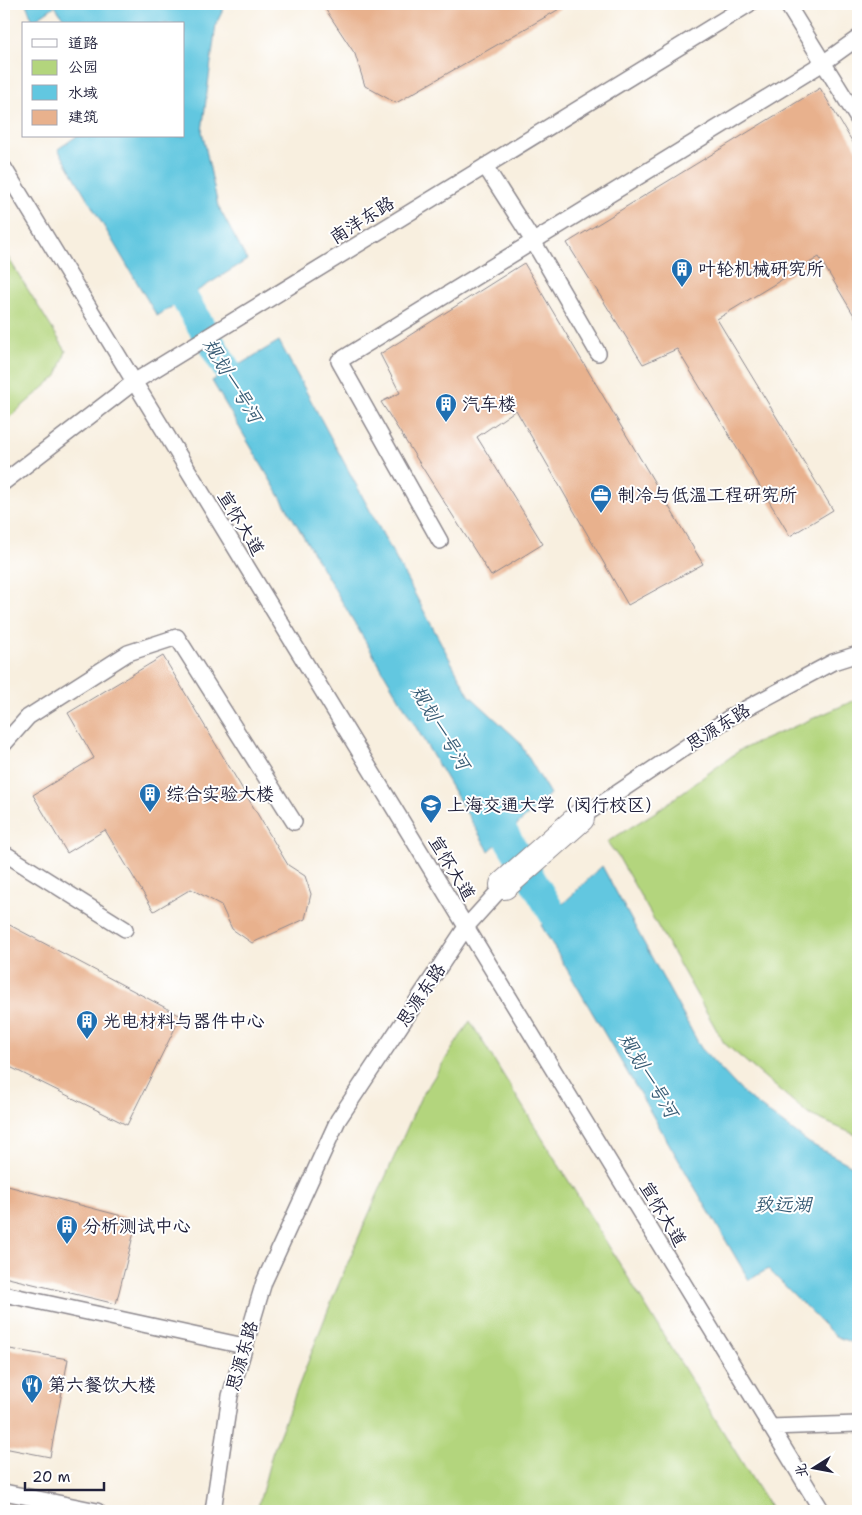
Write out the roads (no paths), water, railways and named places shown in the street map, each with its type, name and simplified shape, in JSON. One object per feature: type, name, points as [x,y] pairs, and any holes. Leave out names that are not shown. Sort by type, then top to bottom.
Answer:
[{"type":"street","name":"思源东路","points":[[504,885],[580,818]]},
{"type":"lane","name":"南洋东路","points":[[4,482],[134,382],[749,4]]},
{"type":"lane","points":[[787,4],[858,119]]},
{"type":"lane","points":[[440,541],[338,360],[823,62],[858,38]]},
{"type":"lane","points":[[485,166],[533,241],[598,353]]},
{"type":"lane","name":"宣怀大道","points":[[4,168],[822,1511]]},
{"type":"lane","points":[[4,744],[28,716],[128,653],[177,637],[294,822]]},
{"type":"lane","name":"思源东路","points":[[580,818],[732,716],[833,662],[858,654]]},
{"type":"lane","points":[[4,853],[125,929]]},
{"type":"lane","name":"思源东路","points":[[213,1511],[230,1396],[264,1282],[338,1120],[466,927],[504,885]]},
{"type":"lane","points":[[4,1294],[244,1346]]},
{"type":"lane","points":[[770,1427],[858,1424]]},
{"type":"lane","points":[[4,1492],[97,1511]]},
{"type":"water","points":[[26,4],[226,4],[216,24],[202,131],[218,206],[247,260],[157,316],[58,149],[74,138],[185,138],[185,22],[66,22],[55,6],[33,21]]},
{"type":"water","points":[[279,341],[469,695],[518,740],[550,794],[489,851],[212,381]]},
{"type":"water","name":"致远湖","points":[[602,866],[701,1048],[746,1096],[809,1143],[858,1169],[858,1345],[835,1336],[768,1269],[749,1280],[541,925]]},
{"type":"waterway","name":"规划一号河","points":[[165,266],[247,403]]},
{"type":"waterway","name":"规划一号河","points":[[487,804],[572,946]]},
{"type":"place","name":"叶轮机械研究所","points":[[682,288]]},
{"type":"place","name":"汽车楼","points":[[446,423]]},
{"type":"place","name":"制冷与低温工程研究所","points":[[601,514]]},
{"type":"place","name":"综合实验大楼","points":[[150,813]]},
{"type":"place","name":"上海交通大学（闵行校区）","points":[[431,824]]},
{"type":"place","name":"光电材料与器件中心","points":[[87,1040]]},
{"type":"place","name":"分析测试中心","points":[[67,1245]]},
{"type":"place","name":"第六餐饮大楼","points":[[32,1404]]}]
